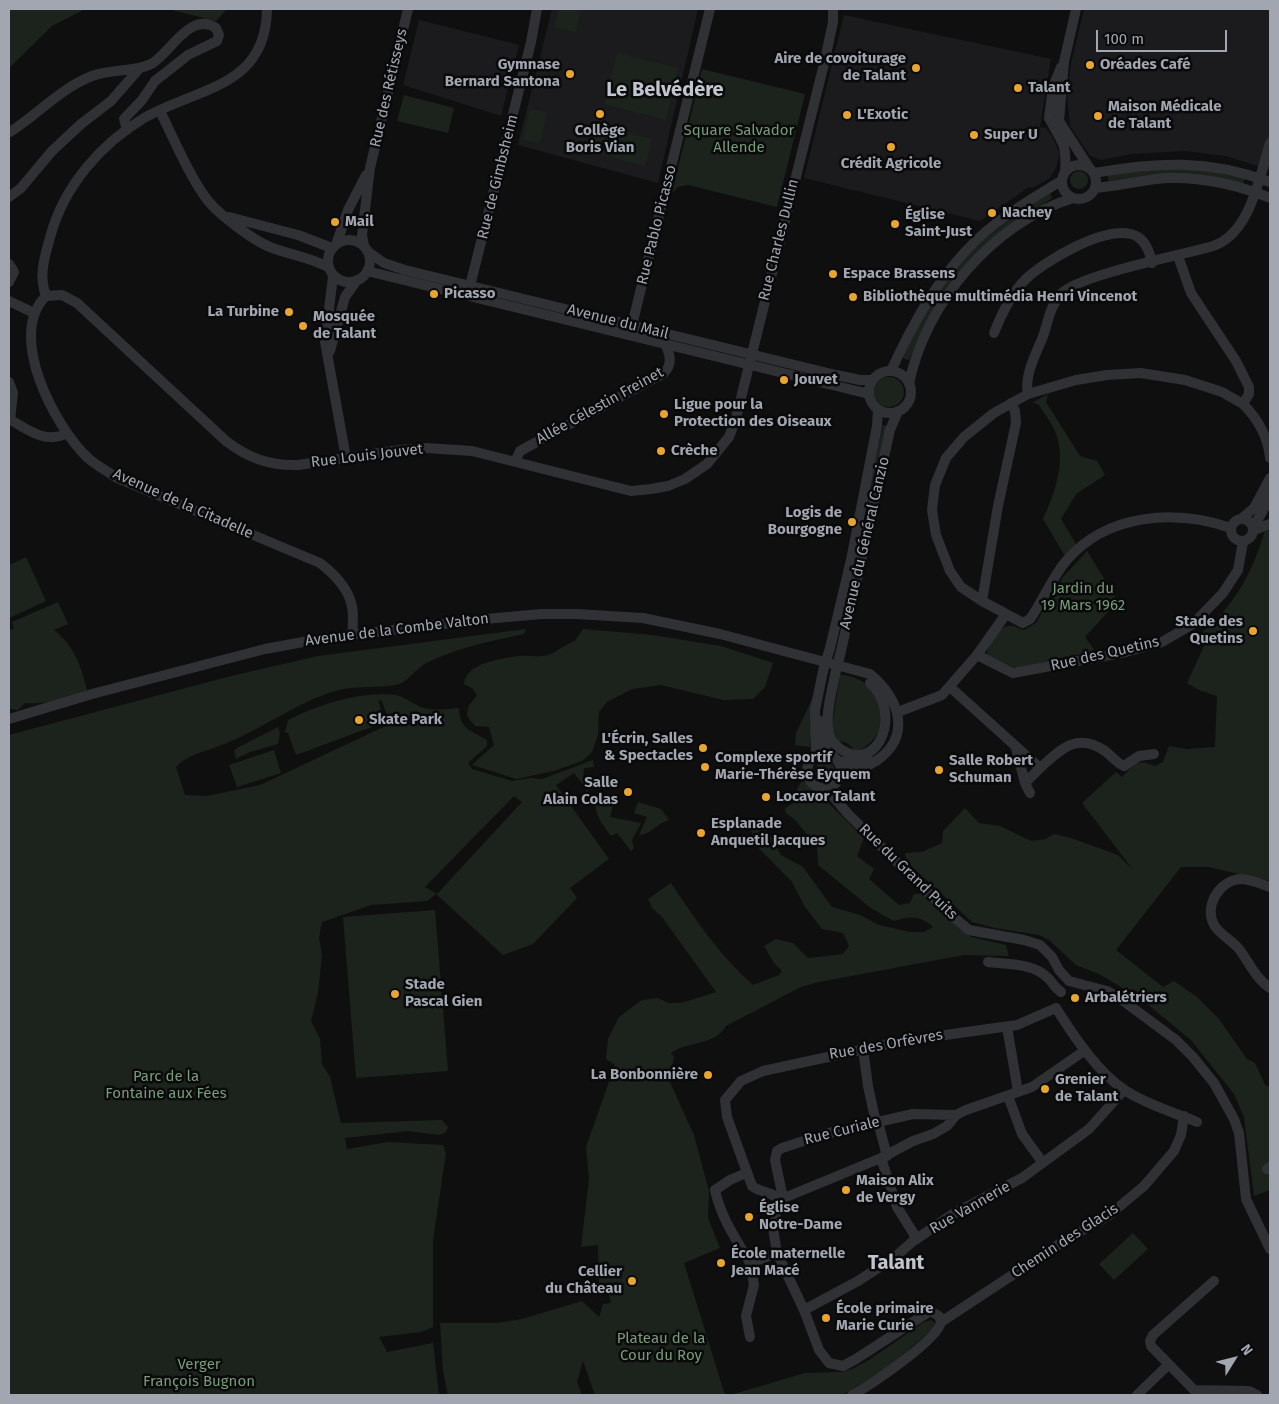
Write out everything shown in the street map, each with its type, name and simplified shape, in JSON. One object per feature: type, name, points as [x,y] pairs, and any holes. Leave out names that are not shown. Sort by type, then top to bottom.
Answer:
[{"type":"street","points":[[9,301],[34,313],[46,296],[42,281],[42,270],[52,231],[66,200],[91,162],[126,130],[160,110],[234,78],[256,54],[267,28],[267,9]]},
{"type":"street","name":"Rue des Rétisseys","points":[[366,248],[362,235],[370,168],[408,9]]},
{"type":"street","name":"Rue de Gimbsheim","points":[[470,286],[527,58],[536,9]]},
{"type":"street","name":"Rue Pablo Picasso","points":[[632,325],[710,9]]},
{"type":"street","name":"Rue Charles Dullin","points":[[750,359],[824,64],[833,22],[833,9]]},
{"type":"street","points":[[1064,62],[1053,87],[1049,118],[1064,142],[1066,155],[1063,177],[1065,192],[1079,200],[1089,196],[1096,188],[1097,182],[1092,170],[1059,121],[1064,62],[1076,9]]},
{"type":"street","points":[[9,196],[22,188],[28,178],[63,140],[111,101],[139,69],[157,60],[174,40],[192,28],[209,24],[219,31],[218,38],[214,43],[188,55],[155,81],[142,100],[125,117],[123,123],[126,130]]},
{"type":"street","points":[[10,132],[80,81],[121,69],[139,69]]},
{"type":"street","points":[[160,110],[203,194],[213,206],[250,236],[270,247],[313,259],[344,282],[357,280]]},
{"type":"street","points":[[1028,394],[1027,382],[1038,348],[1052,308],[1062,293],[1084,280],[1218,244],[1233,235],[1250,207],[1270,143]]},
{"type":"street","points":[[891,371],[928,300],[955,262],[1005,216],[1063,177],[1074,166],[1092,170],[1139,165],[1196,164],[1270,182]]},
{"type":"street","name":"Rue des Rétisseys","points":[[334,245],[348,210],[370,168]]},
{"type":"street","points":[[1096,188],[1169,178],[1212,181],[1270,198]]},
{"type":"street","points":[[909,384],[902,375],[891,371],[878,374],[872,380],[869,394],[870,400],[878,410],[888,413],[898,411],[909,400],[909,384],[913,365],[926,333],[943,302],[983,254],[1024,222],[1058,203],[1073,198]]},
{"type":"street","points":[[226,216],[334,245],[351,239],[366,248],[370,264],[367,271],[357,280],[345,297],[329,357]]},
{"type":"street","points":[[994,333],[1006,305],[1021,284],[1040,266],[1065,252],[1099,238],[1125,232],[1144,241],[1152,263]]},
{"type":"street","points":[[334,245],[328,256],[331,271],[325,342],[346,458]]},
{"type":"street","name":"Avenue du Mail","points":[[366,248],[384,263],[396,268],[632,325],[869,394]]},
{"type":"street","points":[[1178,256],[1191,293],[1236,361],[1249,387],[1249,394],[1243,404]]},
{"type":"street","points":[[9,264],[14,272],[9,282]]},
{"type":"street","name":"Avenue du Mail","points":[[367,271],[665,344],[860,380],[872,380]]},
{"type":"street","name":"Rue Louis Jouvet","points":[[46,296],[62,295],[77,304],[226,441],[245,455],[267,463],[289,465],[426,448],[472,451],[631,491],[676,483],[707,464],[728,437],[736,418],[750,359]]},
{"type":"street","name":"Avenue de la Citadelle","points":[[34,313],[32,337],[35,364],[47,399],[67,433],[88,458],[117,478],[320,563],[330,571],[342,586],[352,606],[353,634]]},
{"type":"street","name":"Allée Célestin Freinet","points":[[515,462],[520,451],[664,373],[667,370],[670,358],[665,344]]},
{"type":"street","points":[[1231,528],[1180,517],[1149,519],[1112,527],[1090,539],[1069,558],[1057,573],[1029,621],[1020,622],[982,602],[961,586],[950,571],[936,535],[932,518],[933,497],[940,470],[954,447],[979,423],[1028,394],[1085,378],[1141,373],[1194,382],[1222,392],[1243,404],[1251,412],[1263,432],[1270,458]]},
{"type":"street","points":[[9,382],[13,393],[9,419],[45,437],[60,437],[67,433]]},
{"type":"street","points":[[982,602],[998,506],[1016,423],[1015,411],[1011,403]]},
{"type":"street","name":"Avenue du Général Canzio","points":[[816,756],[815,710],[851,560],[878,426],[878,410]]},
{"type":"street","name":"Avenue du Général Canzio","points":[[835,675],[890,430],[898,411]]},
{"type":"street","points":[[1270,478],[1254,508],[1234,522],[1231,528],[1234,538],[1243,542],[1252,537],[1267,503],[1270,486]]},
{"type":"street","points":[[1240,519],[1247,520],[1254,529]]},
{"type":"street","points":[[1254,529],[1270,524]]},
{"type":"street","name":"Rue des Quetins","points":[[977,655],[1013,673],[1126,652],[1162,642],[1193,624],[1223,593],[1238,570],[1243,542]]},
{"type":"street","name":"Avenue de la Combe Valton","points":[[9,719],[92,694],[265,649],[353,634],[486,618],[576,614],[643,618],[720,634],[849,669],[864,671],[876,679],[894,700],[898,712]]},
{"type":"street","points":[[835,675],[826,698],[822,719],[824,744],[828,754],[838,761],[851,764],[860,762],[876,754],[886,741],[898,712],[942,695],[950,687],[977,655],[1006,614]]},
{"type":"street","points":[[828,754],[816,756],[809,764],[808,777],[816,785],[826,788],[839,779],[869,765],[885,753],[896,734],[898,712],[880,689],[849,669]]},
{"type":"street","points":[[835,675],[828,718],[829,732],[837,747],[853,754],[864,754],[873,748],[886,727],[882,699],[867,681]]},
{"type":"street","points":[[950,687],[1040,768]]},
{"type":"street","points":[[1025,783],[1059,751],[1076,743],[1096,745],[1124,766],[1139,756],[1154,754]]},
{"type":"street","points":[[1016,748],[1025,783],[1030,793]]},
{"type":"street","points":[[838,761],[839,779]]},
{"type":"street","name":"Rue du Grand Puits","points":[[839,779],[848,814]]},
{"type":"street","name":"Rue du Grand Puits","points":[[826,788],[848,814],[949,913],[969,930],[1024,940],[1040,945],[1052,956],[1059,970],[1070,981]]},
{"type":"street","points":[[1270,887],[1245,880],[1229,883],[1215,895],[1211,914],[1217,929],[1236,945],[1260,980],[1270,988]]},
{"type":"street","points":[[988,962],[1035,969],[1048,978],[1054,987],[1062,992]]},
{"type":"street","points":[[1197,1122],[1158,1107],[1124,1090],[1084,1051],[1056,1008],[1062,992],[1070,981],[1107,991],[1118,997],[1176,1040],[1214,1083],[1226,1101],[1239,1133],[1246,1199],[1270,1249]]},
{"type":"street","name":"Rue des Orfèvres","points":[[746,1174],[727,1117],[725,1100],[733,1088],[750,1075],[804,1060],[902,1041],[1007,1026],[1029,1021],[1056,1008]]},
{"type":"street","points":[[1007,1026],[1018,1091]]},
{"type":"street","points":[[864,1049],[868,1086],[897,1207],[917,1239]]},
{"type":"street","points":[[750,1337],[746,1316],[754,1285],[750,1264],[732,1236],[719,1206],[715,1190],[730,1180],[746,1174],[752,1186],[758,1191],[781,1199],[884,1157],[912,1141],[933,1134],[947,1126],[956,1115],[1008,1096],[1044,1080],[1084,1051]]},
{"type":"street","name":"Rue Vannerie","points":[[804,1310],[858,1281],[895,1257],[953,1214],[1022,1178],[1089,1129],[1124,1090]]},
{"type":"street","points":[[1008,1096],[1022,1134],[1043,1163]]},
{"type":"street","name":"Rue Curiale","points":[[781,1199],[775,1160],[777,1151],[796,1142],[825,1134],[913,1114],[956,1115]]},
{"type":"street","name":"Chemin des Glacis","points":[[852,1395],[872,1385],[909,1356],[938,1330],[941,1322],[1067,1239],[1108,1216],[1144,1186],[1174,1151],[1181,1135],[1184,1116]]},
{"type":"street","points":[[781,1199],[773,1228],[777,1253],[804,1310],[819,1350],[829,1363],[843,1366],[930,1311],[939,1316],[941,1322]]},
{"type":"street","points":[[750,1264],[777,1253]]},
{"type":"street","points":[[1214,1280],[1153,1336],[1150,1341],[1151,1346],[1194,1390],[1250,1391],[1257,1395]]},
{"type":"street","points":[[1137,1395],[1168,1365]]},
{"type":"shaded area","name":"Collège Boris Vian","points":[[552,9],[698,9],[658,183],[518,145]]},
{"type":"shaded area","points":[[1084,9],[1270,9],[1270,170],[1226,156],[1184,151],[1132,154],[1101,160],[1090,156],[1070,126],[1067,95],[1071,63]]},
{"type":"shaded area","points":[[844,15],[1051,59],[1040,127],[1046,128],[1060,154],[1056,168],[1049,179],[1032,188],[1029,187],[980,221],[804,178]]},
{"type":"shaded area","points":[[419,20],[519,45],[501,116],[403,85]]},
{"type":"green space","points":[[9,9],[85,9],[52,26],[9,68]]},
{"type":"green space","points":[[168,9],[227,9],[216,21]]},
{"type":"green space","points":[[559,9],[581,9],[576,32],[554,27]]},
{"type":"green space","points":[[617,53],[678,68],[666,120],[604,104]]},
{"type":"green space","name":"Square Salvador Allende","points":[[702,69],[805,94],[777,207],[688,185],[678,187],[672,193]]},
{"type":"green space","points":[[404,95],[454,108],[448,133],[397,121]]},
{"type":"green space","points":[[530,109],[547,112],[540,143],[523,140]]},
{"type":"green space","points":[[595,125],[652,139],[645,166],[589,151]]},
{"type":"green space","points":[[1181,167],[1246,178],[1243,183],[1184,174],[1148,175],[1109,181],[1107,175]]},
{"type":"green space","points":[[1075,171],[1083,171],[1088,176],[1086,187],[1075,189],[1070,184],[1070,176]]},
{"type":"green space","points":[[1050,193],[1052,198],[979,251],[918,340],[909,360],[903,358],[927,310],[959,265],[984,240]]},
{"type":"green space","points":[[889,377],[895,378],[903,386],[903,398],[895,406],[889,407],[883,406],[875,398],[874,392],[875,386],[883,378]]},
{"type":"green space","points":[[1048,394],[1046,402],[1080,456],[1097,461],[1105,475],[1076,494],[1061,519],[1076,544],[1065,556],[1043,519],[1052,498],[1058,476],[1060,453],[1052,424],[1038,404],[1032,403]]},
{"type":"green space","points":[[883,425],[887,426],[869,507],[865,506]]},
{"type":"green space","points":[[1270,530],[1270,881],[1208,867],[1181,867],[1116,950],[1163,987],[1174,981],[1197,997],[1219,1019],[1247,1059],[1255,1063],[1265,1085],[1270,1087],[1270,1190],[1254,1196],[1244,1117],[1234,1094],[1191,1040],[1141,999],[1099,974],[1076,965],[1049,940],[1039,935],[995,928],[972,922],[907,862],[905,853],[922,852],[942,843],[943,831],[965,808],[979,823],[1000,826],[1031,841],[1046,839],[1054,834],[1118,855],[1134,871],[1082,803],[1116,772],[1122,777],[1137,764],[1144,763],[1155,766],[1163,762],[1169,746],[1187,749],[1215,747],[1217,696],[1199,690],[1187,683],[1204,646],[1198,636],[1211,625],[1232,601],[1254,562],[1265,531]]},
{"type":"green space","name":"Jardin du 19 Mars 1962","points":[[1087,551],[1118,601],[1085,637],[1095,651],[1016,668],[987,655],[988,647],[993,638],[1004,627],[1012,626],[1024,630],[1036,623],[1063,577]]},
{"type":"green space","points":[[26,557],[46,601],[9,618],[9,565]]},
{"type":"green space","points":[[58,602],[68,624],[54,630],[72,649],[87,690],[49,702],[25,703],[18,710],[9,709],[9,631],[14,628],[12,622]]},
{"type":"green space","name":"Parc de la Fontaine aux Fées","points":[[526,629],[524,634],[450,653],[426,663],[399,684],[339,690],[323,695],[234,740],[190,757],[176,767],[185,795],[207,796],[260,785],[390,724],[382,701],[378,700],[385,722],[296,755],[288,733],[285,732],[288,720],[327,704],[368,695],[396,695],[428,709],[459,708],[464,725],[487,740],[487,746],[468,763],[472,769],[512,781],[531,778],[542,779],[593,760],[594,767],[584,768],[583,781],[589,782],[587,801],[582,795],[587,790],[574,773],[556,785],[609,859],[570,888],[577,898],[533,944],[503,955],[436,894],[427,901],[371,905],[322,922],[319,938],[322,955],[318,993],[311,1021],[320,1039],[322,1064],[330,1077],[341,1123],[442,1120],[448,1127],[446,1132],[440,1135],[408,1131],[345,1138],[347,1149],[388,1142],[443,1145],[446,1153],[433,1240],[433,1327],[421,1332],[379,1337],[387,1352],[433,1343],[439,1395],[9,1395],[9,735],[231,676],[318,656]],"holes":[[[514,796],[522,802],[437,894],[425,887]]]},
{"type":"green space","points":[[583,629],[652,635],[721,646],[773,663],[765,687],[753,699],[723,700],[661,685],[632,689],[607,702],[599,712],[598,735],[592,752],[582,761],[554,771],[516,779],[472,765],[494,745],[489,727],[475,726],[467,716],[468,707],[477,695],[473,689],[464,684],[466,677],[478,666],[495,660],[551,654],[575,641]]},
{"type":"green space","points":[[840,675],[855,678],[867,685],[876,696],[881,708],[881,721],[877,733],[869,744],[855,752],[848,744],[839,742],[832,727]]},
{"type":"green space","points":[[814,695],[810,747],[795,745],[796,733]]},
{"type":"green space","points":[[278,727],[280,733],[278,744],[250,752],[236,759],[234,751],[237,748]]},
{"type":"green space","points":[[274,750],[281,773],[237,787],[229,765]]},
{"type":"green space","points":[[825,761],[832,764],[835,771],[832,778],[825,781],[818,778],[815,771],[818,764]]},
{"type":"green space","name":"Plateau de la Cour du Roy","points":[[802,781],[812,787],[864,838],[857,856],[874,869],[869,879],[899,905],[910,903],[914,894],[925,893],[971,937],[1006,945],[1009,956],[964,955],[801,987],[726,1026],[715,1037],[677,1049],[671,1053],[674,1057],[669,1080],[694,1135],[709,1191],[708,1218],[720,1248],[684,1263],[725,1395],[595,1395],[583,1361],[577,1382],[582,1395],[448,1395],[443,1371],[440,1323],[497,1323],[522,1319],[582,1301],[599,1317],[603,1304],[611,1303],[608,1290],[601,1288],[599,1283],[598,1245],[581,1247],[589,1179],[586,1147],[615,1065],[606,1059],[608,1039],[619,1017],[642,1000],[658,998],[668,1003],[681,1003],[716,992],[662,917],[652,908],[648,899],[671,883],[719,949],[753,985],[779,975],[782,971],[774,963],[764,946],[776,939],[793,943],[808,958],[843,954],[849,946],[843,933],[822,929],[805,907],[792,882],[751,840],[753,833],[748,829],[756,824],[769,832],[781,855],[803,867],[832,907],[860,915],[879,925],[910,932],[924,932],[933,927],[924,920],[915,918],[894,921],[872,909],[818,865],[817,846],[795,820],[786,813],[785,808],[795,802],[797,789]]},
{"type":"green space","points":[[598,794],[615,798],[610,817],[641,823],[632,840],[634,848],[631,851],[617,833],[611,836],[601,822],[595,802],[595,796]]},
{"type":"green space","points":[[638,802],[661,809],[669,820],[647,833],[639,835],[647,817],[634,813]]},
{"type":"green space","name":"Stade Pascal Gien","points":[[435,910],[448,1071],[356,1078],[343,917]]},
{"type":"green space","points":[[1133,1233],[1148,1249],[1114,1280],[1099,1264]]},
{"type":"green space","points":[[931,1320],[935,1323],[934,1328],[885,1370],[842,1395],[730,1395],[805,1373],[841,1372],[852,1369],[869,1360],[924,1322]]},
{"type":"place","name":"Oréades Café","points":[[1090,65]]},
{"type":"place","name":"Aire de covoiturage de Talant","points":[[916,68]]},
{"type":"place","name":"Gymnase Bernard Santona","points":[[570,74]]},
{"type":"place","name":"Talant","points":[[1018,88]]},
{"type":"place","name":"Collège Boris Vian","points":[[600,114]]},
{"type":"place","name":"L'Exotic","points":[[847,115]]},
{"type":"place","name":"Maison Médicale de Talant","points":[[1098,116]]},
{"type":"place","name":"Super U","points":[[974,135]]},
{"type":"place","name":"Crédit Agricole","points":[[891,147]]},
{"type":"place","name":"Nachey","points":[[992,213]]},
{"type":"place","name":"Mail","points":[[335,222]]},
{"type":"place","name":"Église Saint-Just","points":[[895,224]]},
{"type":"place","name":"Espace Brassens","points":[[833,274]]},
{"type":"place","name":"Picasso","points":[[434,294]]},
{"type":"place","name":"Bibliothèque multimédia Henri Vincenot","points":[[853,297]]},
{"type":"place","name":"La Turbine","points":[[289,312]]},
{"type":"place","name":"Mosquée de Talant","points":[[303,326]]},
{"type":"place","name":"Jouvet","points":[[784,380]]},
{"type":"place","name":"Ligue pour la Protection des Oiseaux","points":[[664,414]]},
{"type":"place","name":"Crèche","points":[[661,451]]},
{"type":"place","name":"Logis de Bourgogne","points":[[852,522]]},
{"type":"place","name":"Stade des Quetins","points":[[1253,631]]},
{"type":"place","name":"Skate Park","points":[[359,720]]},
{"type":"place","name":"L'Écrin, Salles & Spectacles","points":[[703,748]]},
{"type":"place","name":"Complexe sportif Marie-Thérèse Eyquem","points":[[705,767]]},
{"type":"place","name":"Salle Robert Schuman","points":[[939,770]]},
{"type":"place","name":"Salle Alain Colas","points":[[628,792]]},
{"type":"place","name":"Locavor Talant","points":[[766,797]]},
{"type":"place","name":"Esplanade Anquetil Jacques","points":[[701,833]]},
{"type":"place","name":"Stade Pascal Gien","points":[[395,994]]},
{"type":"place","name":"Arbalétriers","points":[[1075,998]]},
{"type":"place","name":"La Bonbonnière","points":[[708,1075]]},
{"type":"place","name":"Grenier de Talant","points":[[1045,1089]]},
{"type":"place","name":"Maison Alix de Vergy","points":[[846,1190]]},
{"type":"place","name":"Église Notre-Dame","points":[[749,1217]]},
{"type":"place","name":"École maternelle Jean Macé","points":[[721,1263]]},
{"type":"place","name":"Cellier du Château","points":[[632,1281]]},
{"type":"place","name":"École primaire Marie Curie","points":[[826,1318]]},
{"type":"district","name":"Le Belvédère","points":[[665,90]]},
{"type":"district","name":"Talant","points":[[896,1263]]},
{"type":"park label","name":"Verger François Bugnon","points":[[199,1374]]}]
